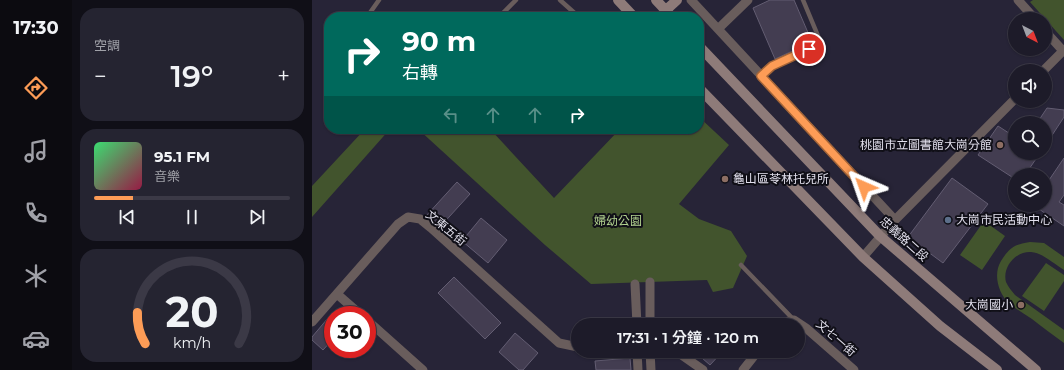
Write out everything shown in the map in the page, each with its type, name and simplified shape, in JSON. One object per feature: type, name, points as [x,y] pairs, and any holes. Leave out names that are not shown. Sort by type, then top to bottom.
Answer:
[{"type":"main road","points":[[618,0],[629,12]]},
{"type":"main road","points":[[656,0],[667,12]]},
{"type":"main road","points":[[670,12],[677,0]]},
{"type":"main road","name":"忠義路二段","points":[[704,51],[880,236],[1036,370]]},
{"type":"main road","points":[[704,93],[863,257],[940,326],[997,370]]},
{"type":"street","points":[[691,0],[702,12]]},
{"type":"street","points":[[718,29],[748,0]]},
{"type":"street","points":[[1018,0],[1029,12]]},
{"type":"street","points":[[704,14],[895,220]]},
{"type":"street","points":[[1050,64],[1064,51],[1052,38]]},
{"type":"street","points":[[863,257],[895,220],[1008,106]]},
{"type":"street","name":"文東五街","points":[[312,322],[398,224],[408,217],[420,219],[559,343],[571,346]]},
{"type":"street","points":[[650,282],[650,318]]},
{"type":"street","points":[[635,284],[637,318]]},
{"type":"street","points":[[337,294],[351,306]]},
{"type":"street","name":"文七一街","points":[[805,327],[854,370]]},
{"type":"street","points":[[376,328],[423,370]]},
{"type":"street","points":[[638,358],[638,370]]},
{"type":"street","points":[[650,358],[650,370]]},
{"type":"street","points":[[686,358],[703,370]]},
{"type":"street","points":[[743,370],[752,358]]},
{"type":"lane","points":[[371,12],[379,0]]},
{"type":"lane","points":[[504,12],[516,0]]},
{"type":"lane","points":[[560,0],[573,12]]},
{"type":"lane","points":[[761,76],[772,66],[821,43],[803,0]]},
{"type":"lane","points":[[741,265],[792,318]]},
{"type":"green space","points":[[1033,0],[1064,0],[1064,40],[1052,27],[1052,12],[1039,12],[1030,2]]},
{"type":"green space","name":"婦幼公園","points":[[704,122],[729,145],[679,204],[699,219],[731,231],[747,256],[733,288],[713,292],[707,280],[591,284],[545,245],[423,134],[495,134],[554,198],[615,134],[704,134]]},
{"type":"green space","points":[[360,134],[386,134],[312,217],[312,186]]},
{"type":"green space","points":[[984,221],[1005,236],[982,270],[960,255]]},
{"type":"green space","points":[[1030,242],[1044,243],[1064,257],[1064,270],[1040,254],[1025,252],[1015,257],[1011,261],[1006,271],[1006,282],[1015,295],[1064,330],[1064,343],[1009,303],[1005,299],[1000,289],[997,272],[1001,261],[1013,247]]},
{"type":"green space","points":[[1046,263],[1064,275],[1064,281],[1044,311],[1022,296]]},
{"type":"building","points":[[770,0],[794,0],[812,42],[775,59],[753,8]]},
{"type":"building","points":[[1047,108],[1064,110],[1064,117],[1052,135],[1052,116],[1042,116]]},
{"type":"building","name":"桃園市立圖書館大崗分館","points":[[998,126],[1008,132],[1008,160],[1035,160],[1030,168],[1008,168],[1008,174],[978,155]]},
{"type":"building","points":[[1064,158],[1064,195],[1059,202],[1064,205],[1064,226],[1043,212],[1052,212],[1052,176]]},
{"type":"building","name":"大崗市民活動中心","points":[[952,178],[988,204],[943,263],[908,237]]},
{"type":"building","points":[[457,182],[470,194],[439,228],[426,216]]},
{"type":"building","points":[[481,218],[507,240],[488,263],[462,241]]},
{"type":"building","points":[[454,277],[501,323],[485,339],[438,293]]},
{"type":"building","points":[[324,323],[323,350],[312,340],[312,337]]},
{"type":"building","points":[[515,333],[538,353],[523,370],[519,370],[499,352]]},
{"type":"building","points":[[630,358],[631,370],[596,370],[595,361]]},
{"type":"building","points":[[702,358],[716,358],[710,365]]},
{"type":"place","name":"桃園市立圖書館大崗分館","points":[[1000,145]]},
{"type":"place","name":"龜山區苓林托兒所","points":[[725,179]]},
{"type":"place","name":"大崗市民活動中心","points":[[948,220]]},
{"type":"place","name":"大崗國小","points":[[1021,305]]},
{"type":"route","points":[[809,49],[772,66],[761,76],[864,187]]}]
